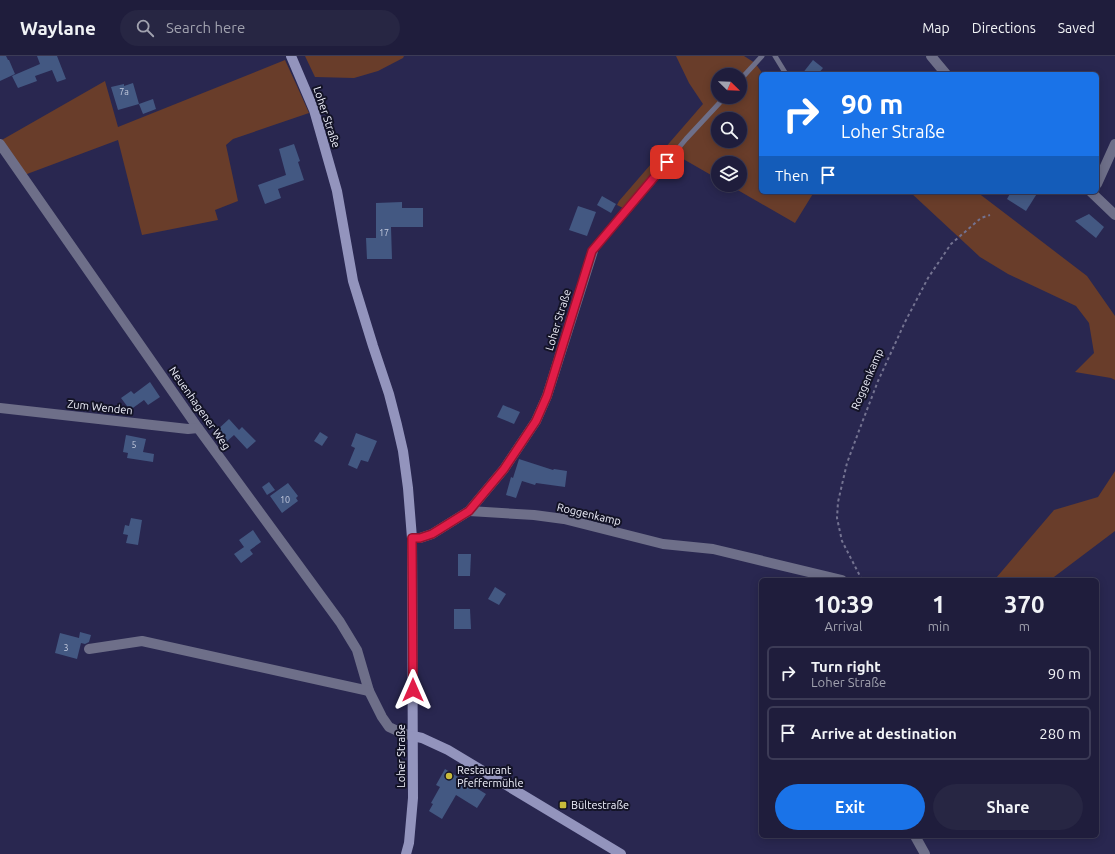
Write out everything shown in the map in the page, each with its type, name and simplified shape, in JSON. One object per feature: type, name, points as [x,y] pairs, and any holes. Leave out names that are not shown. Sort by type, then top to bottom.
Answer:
[{"type":"street","name":"Loher Straße","points":[[291,56],[314,110],[337,191],[353,281],[389,394],[403,451],[412,538],[413,798],[409,843],[406,854]]},
{"type":"street","points":[[931,56],[944,72]]},
{"type":"street","name":"Neuenhagener Weg","points":[[0,144],[198,428],[340,622],[357,650],[369,691],[382,717],[389,727],[413,736]]},
{"type":"street","points":[[1099,180],[1115,144]]},
{"type":"street","points":[[1094,194],[1115,215]]},
{"type":"street","name":"Loher Straße","points":[[412,538],[420,538],[432,534],[469,511],[504,469],[536,421],[547,396],[592,251]]},
{"type":"street","name":"Zum Wenden","points":[[0,408],[188,429],[198,428]]},
{"type":"street","name":"Roggenkamp","points":[[469,511],[534,515],[564,519],[663,544],[713,550],[833,578]]},
{"type":"street","points":[[89,649],[142,641],[369,691]]},
{"type":"street","points":[[413,736],[422,738],[448,750],[621,854]]},
{"type":"street","points":[[916,838],[925,854]]},
{"type":"lane","points":[[747,72],[762,56]]},
{"type":"lane","points":[[775,56],[785,72]]},
{"type":"lane","name":"Loher Straße","points":[[592,251],[686,139],[718,104]]},
{"type":"path","name":"Roggenkamp","points":[[861,578],[842,541],[837,518],[838,502],[857,435],[878,381],[905,322],[928,278],[951,244],[981,218],[990,215]]},
{"type":"shaded area","points":[[305,56],[404,56],[403,58],[378,71],[354,78],[315,77]]},
{"type":"shaded area","points":[[676,56],[744,56],[755,63],[762,72],[759,72],[759,194],[813,194],[795,223],[741,192],[747,192],[747,156],[711,156],[711,175],[678,156],[631,212],[617,205],[703,104],[689,83]]},
{"type":"shaded area","points":[[285,60],[309,113],[233,139],[226,145],[238,201],[215,210],[218,220],[142,235],[118,140],[19,177],[0,141],[105,81],[118,127]]},
{"type":"shaded area","points":[[912,194],[980,194],[1087,276],[1115,316],[1115,380],[1075,372],[1094,353],[1089,323],[1076,306],[1008,274],[980,257]]},
{"type":"shaded area","points":[[1115,471],[1115,531],[1053,578],[996,578],[1054,510],[1098,497]]},
{"type":"building","points":[[0,56],[6,56],[15,74],[0,81]]},
{"type":"building","points":[[37,56],[57,56],[66,79],[57,82],[52,70],[35,76],[37,81],[18,88],[12,76],[40,64]]},
{"type":"building","points":[[813,60],[823,68],[820,72],[804,72]]},
{"type":"building","points":[[133,83],[139,104],[118,110],[111,87],[124,84],[124,86]]},
{"type":"building","points":[[153,99],[156,109],[143,114],[139,104]]},
{"type":"building","points":[[294,144],[300,161],[298,162],[304,180],[278,189],[281,198],[265,204],[258,185],[286,175],[279,149]]},
{"type":"building","points":[[1010,194],[1037,194],[1026,211],[1007,199]]},
{"type":"building","points":[[602,196],[616,204],[611,213],[597,205]]},
{"type":"building","points":[[402,202],[402,208],[423,208],[423,227],[391,227],[392,259],[367,259],[366,238],[376,238],[376,203]]},
{"type":"building","points":[[578,206],[596,212],[587,236],[569,230]]},
{"type":"building","points":[[1089,214],[1104,227],[1096,238],[1075,221]]},
{"type":"building","points":[[150,382],[160,397],[148,405],[144,400],[130,410],[121,398],[131,391],[134,394]]},
{"type":"building","points":[[503,405],[520,412],[514,424],[497,417]]},
{"type":"building","points":[[229,419],[239,430],[242,427],[256,441],[247,449],[234,435],[225,443],[215,432]]},
{"type":"building","points":[[320,432],[328,437],[322,446],[314,441]]},
{"type":"building","points":[[356,433],[377,441],[368,462],[361,460],[357,469],[348,465],[355,448],[351,446]]},
{"type":"building","points":[[126,435],[146,439],[143,452],[154,454],[153,462],[127,458],[128,453],[123,452]]},
{"type":"building","points":[[519,459],[553,470],[567,471],[565,487],[536,483],[535,485],[522,481],[516,498],[506,495],[511,477],[513,478]]},
{"type":"building","points":[[269,482],[275,490],[267,495],[262,487]]},
{"type":"building","points":[[288,483],[298,496],[296,498],[298,501],[282,513],[270,496]]},
{"type":"building","points":[[131,518],[142,520],[138,545],[126,543],[128,535],[123,534],[125,525],[129,526]]},
{"type":"building","points":[[253,530],[261,542],[250,550],[253,554],[241,563],[234,554],[244,547],[239,540]]},
{"type":"building","points":[[458,554],[471,554],[470,576],[458,576]]},
{"type":"building","points":[[495,587],[506,594],[499,605],[488,599]]},
{"type":"building","points":[[454,609],[470,609],[471,629],[454,629]]},
{"type":"building","points":[[80,632],[91,635],[89,642],[85,644],[81,643],[77,659],[55,653],[60,633],[79,638]]},
{"type":"building","points":[[445,769],[486,794],[477,808],[456,795],[442,819],[429,811],[433,804],[431,803],[440,787],[436,785]]},
{"type":"place","name":"Restaurant Pfeffermühle","points":[[449,776]]},
{"type":"place","name":"Bültestraße","points":[[563,805]]},
{"type":"route","points":[[413,690],[412,538],[420,538],[432,534],[469,511],[504,469],[536,421],[547,396],[592,251],[667,162]]}]
